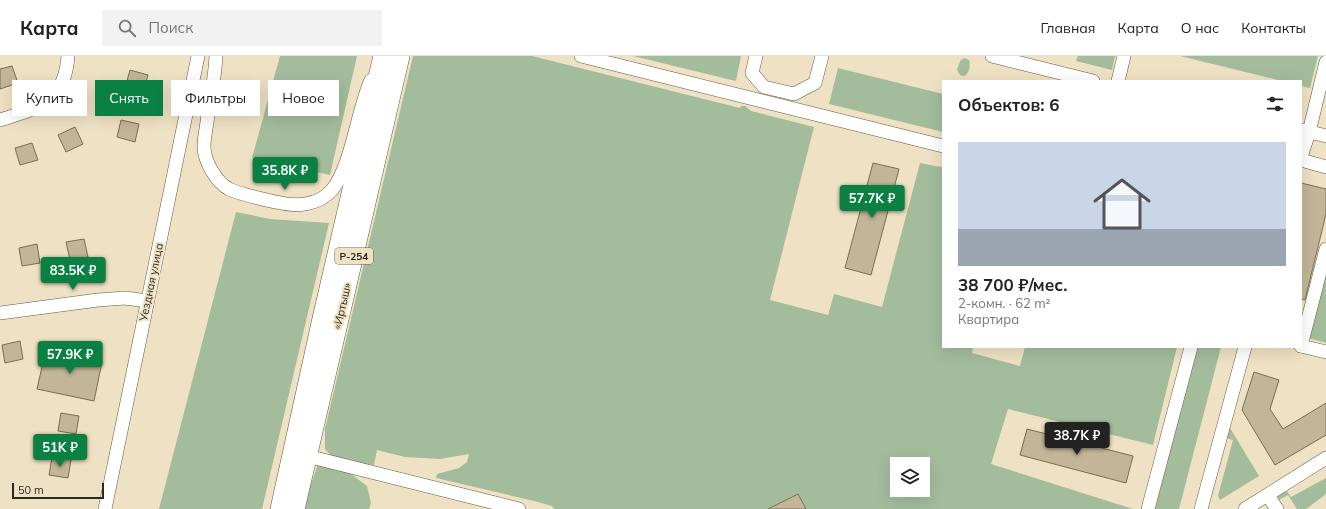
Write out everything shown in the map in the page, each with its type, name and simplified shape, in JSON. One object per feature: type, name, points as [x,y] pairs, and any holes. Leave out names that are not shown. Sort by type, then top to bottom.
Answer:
[{"type":"highway","name":"«Иртыш»","points":[[280,509],[382,56]]},
{"type":"highway","name":"«Иртыш»","points":[[295,509],[400,56]]},
{"type":"street","points":[[0,120],[40,106],[53,97],[62,84],[67,71],[68,56]]},
{"type":"street","name":"Уездная улица","points":[[105,509],[198,56]]},
{"type":"street","points":[[216,56],[204,147],[209,166],[219,179],[229,188],[278,203],[294,205],[313,203],[323,199],[339,180],[347,159],[364,94],[382,56]]},
{"type":"street","points":[[581,56],[942,146]]},
{"type":"street","points":[[756,56],[752,74],[764,86],[794,94],[815,83],[822,56]]},
{"type":"street","points":[[992,56],[1089,80]]},
{"type":"street","points":[[1118,80],[1124,56]]},
{"type":"street","points":[[1302,150],[1305,131],[1326,62]]},
{"type":"street","points":[[1305,131],[1326,136]]},
{"type":"street","points":[[1302,160],[1326,167]]},
{"type":"street","points":[[1302,342],[1326,249]]},
{"type":"street","points":[[0,313],[98,300],[124,298],[147,301]]},
{"type":"street","points":[[1302,346],[1326,352]]},
{"type":"street","points":[[1148,509],[1190,348]]},
{"type":"street","points":[[1201,509],[1245,348]]},
{"type":"street","points":[[307,456],[519,509]]},
{"type":"street","points":[[1245,509],[1268,496],[1326,458]]},
{"type":"street","points":[[1268,496],[1277,509]]},
{"type":"green space","points":[[280,56],[357,56],[330,175],[252,158],[268,100],[268,116],[339,116],[339,80],[273,80]]},
{"type":"green space","points":[[413,56],[532,56],[740,108],[741,106],[745,106],[751,111],[814,127],[770,300],[828,315],[834,294],[882,307],[920,163],[942,166],[942,348],[973,348],[972,353],[1020,366],[1025,348],[1177,348],[1153,445],[1008,409],[991,464],[1133,509],[554,509],[552,506],[534,501],[436,478],[437,474],[459,468],[467,462],[469,454],[440,459],[405,457],[377,450],[374,465],[359,463],[349,459],[345,461],[332,457],[325,449],[325,429]]},
{"type":"green space","points":[[633,56],[741,56],[736,81]]},
{"type":"green space","points":[[1078,56],[1115,56],[1112,70],[1076,61]]},
{"type":"green space","points":[[1180,56],[1318,56],[1310,88],[1302,86],[1302,80],[1278,80]]},
{"type":"green space","points":[[964,58],[969,60],[970,64],[966,75],[964,76],[960,75],[957,70],[960,61]]},
{"type":"green space","points":[[838,68],[942,94],[942,132],[829,104]]},
{"type":"green space","points":[[236,212],[270,219],[329,223],[262,509],[159,509]]},
{"type":"green space","points":[[1326,269],[1326,343],[1308,338]]},
{"type":"green space","points":[[1196,348],[1221,348],[1179,509],[1155,509]]},
{"type":"green space","points":[[1227,423],[1259,476],[1220,500],[1218,496],[1233,440],[1223,437]]},
{"type":"green space","points":[[319,461],[343,468],[367,486],[371,503],[369,509],[305,509],[310,487]]},
{"type":"green space","points":[[1326,478],[1326,494],[1306,509],[1297,509],[1288,495],[1279,500],[1277,495],[1286,490],[1291,497]]},
{"type":"building","points":[[12,66],[17,80],[12,80],[12,85],[0,89],[0,69]]},
{"type":"building","points":[[130,70],[148,75],[147,80],[127,80]]},
{"type":"building","points":[[121,120],[139,124],[135,142],[117,137]]},
{"type":"building","points":[[75,127],[83,144],[66,152],[58,135]]},
{"type":"building","points":[[32,143],[38,160],[20,165],[15,148]]},
{"type":"building","points":[[873,163],[899,169],[871,275],[845,268]]},
{"type":"building","points":[[1302,183],[1326,189],[1326,214],[1305,300],[1302,299]]},
{"type":"building","points":[[84,239],[88,257],[70,260],[66,242]]},
{"type":"building","points":[[37,244],[40,263],[22,266],[19,248]]},
{"type":"building","points":[[20,341],[23,359],[5,363],[2,345]]},
{"type":"building","points":[[46,349],[102,362],[94,401],[37,389]]},
{"type":"building","points":[[1254,372],[1279,380],[1270,409],[1283,429],[1326,403],[1326,435],[1275,465],[1242,410]]},
{"type":"building","points":[[61,413],[79,416],[76,434],[58,431]]},
{"type":"building","points":[[1027,429],[1133,456],[1126,483],[1020,455]]},
{"type":"building","points":[[52,457],[71,460],[68,478],[49,475]]},
{"type":"building","points":[[798,494],[806,509],[768,509]]}]
